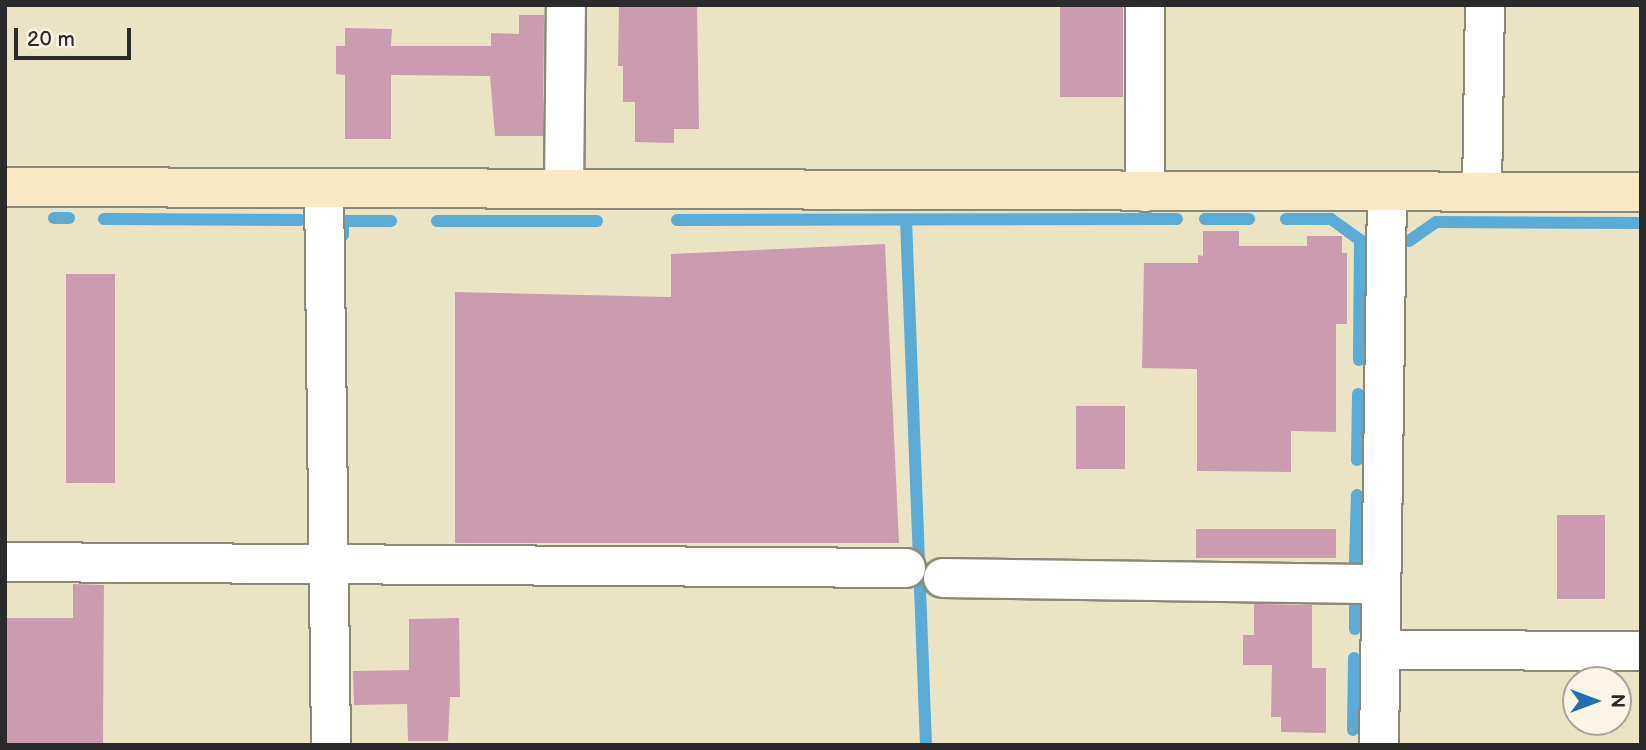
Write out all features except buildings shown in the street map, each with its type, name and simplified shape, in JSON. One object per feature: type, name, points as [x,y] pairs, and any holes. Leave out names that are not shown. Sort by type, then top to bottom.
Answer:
[{"type":"street","points":[[564,189],[566,5]]},
{"type":"street","points":[[1145,5],[1145,192]]},
{"type":"street","points":[[1482,192],[1485,5]]},
{"type":"street","points":[[5,187],[1641,192]]},
{"type":"street","points":[[324,188],[331,745]]},
{"type":"street","points":[[1379,745],[1387,192]]},
{"type":"street","points":[[5,562],[906,568]]},
{"type":"street","points":[[943,578],[1381,584]]},
{"type":"street","points":[[1380,650],[1641,651]]},
{"type":"waterway","points":[[54,218],[69,218]]},
{"type":"waterway","points":[[104,219],[300,220]]},
{"type":"waterway","points":[[677,220],[1177,219]]},
{"type":"waterway","points":[[1205,219],[1249,219]]},
{"type":"waterway","points":[[1286,219],[1331,219],[1360,240],[1359,360]]},
{"type":"waterway","points":[[906,220],[926,745]]},
{"type":"waterway","points":[[343,235],[343,221],[391,221]]},
{"type":"waterway","points":[[437,221],[597,221]]},
{"type":"waterway","points":[[1409,241],[1436,222],[1641,223]]},
{"type":"waterway","points":[[1357,460],[1358,394]]},
{"type":"waterway","points":[[1355,562],[1357,495]]},
{"type":"waterway","points":[[1355,598],[1355,629]]},
{"type":"waterway","points":[[1353,730],[1354,658]]}]
